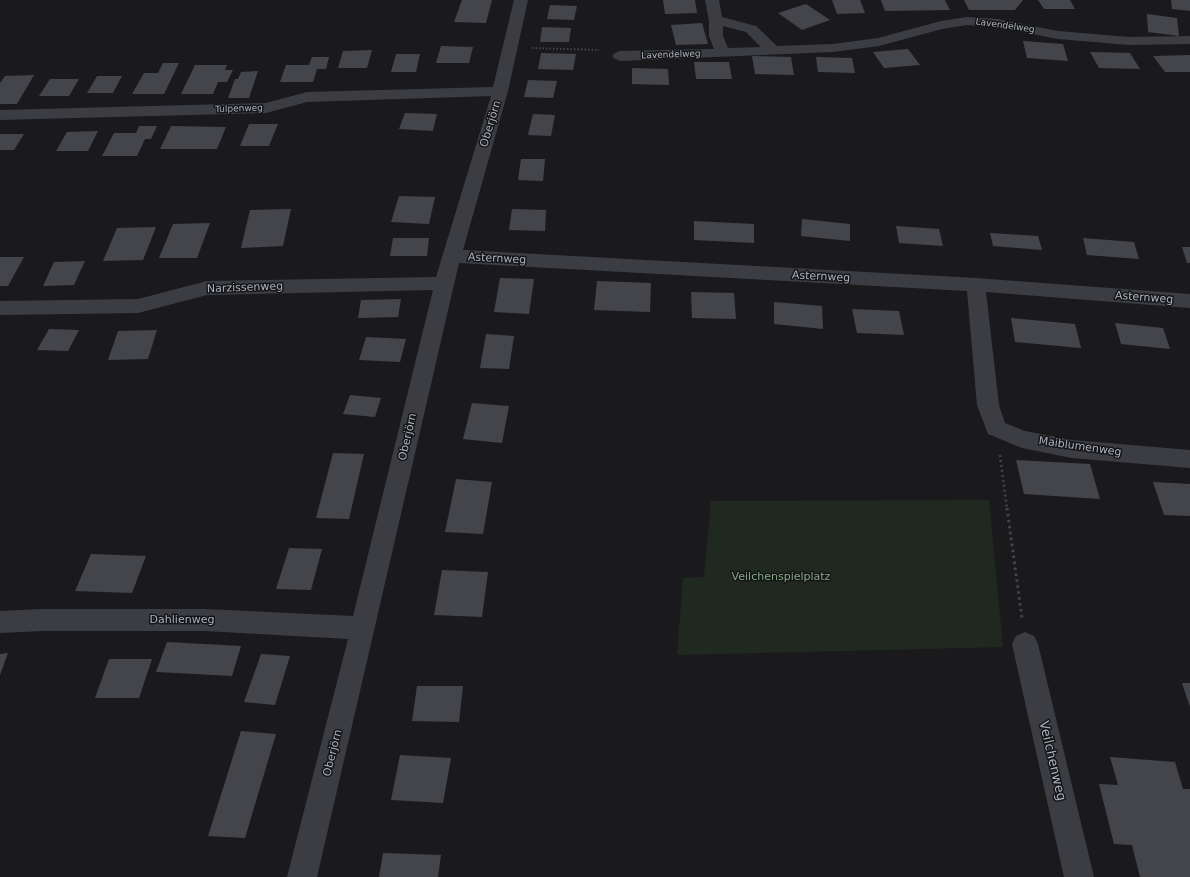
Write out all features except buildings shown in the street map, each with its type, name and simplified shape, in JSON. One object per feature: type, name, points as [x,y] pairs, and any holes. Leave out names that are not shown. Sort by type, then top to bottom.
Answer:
[{"type":"street","name":"Oberjörn","points":[[302,877],[363,628],[444,283],[512,47],[521,0]]},
{"type":"street","points":[[712,0],[716,21],[716,36],[723,53]]},
{"type":"street","points":[[716,21],[733,23],[751,29],[774,51]]},
{"type":"street","name":"Lavendelweg","points":[[620,56],[833,48],[879,42],[941,25],[967,21],[997,23],[1058,35],[1129,41],[1190,40]]},
{"type":"street","name":"Tulpenweg","points":[[0,115],[266,108],[307,97],[500,91]]},
{"type":"street","name":"Asternweg","points":[[451,256],[976,285],[1190,301]]},
{"type":"street","name":"Narzissenweg","points":[[0,308],[138,306],[207,288],[444,283]]},
{"type":"street","points":[[976,285],[988,405],[996,428]]},
{"type":"street","name":"Maiblumenweg","points":[[996,428],[1022,439],[1072,449],[1190,459]]},
{"type":"street","name":"Dahlienweg","points":[[0,622],[43,620],[205,620],[363,628]]},
{"type":"street","name":"Veilchenweg","points":[[1025,644],[1079,877]]},
{"type":"path","points":[[512,47],[614,51],[616,56],[620,56]]},
{"type":"path","points":[[996,428],[1025,644]]},
{"type":"green space","name":"Veilchenspielplatz","points":[[989,500],[1003,647],[677,655],[683,578],[704,577],[711,501]]}]
